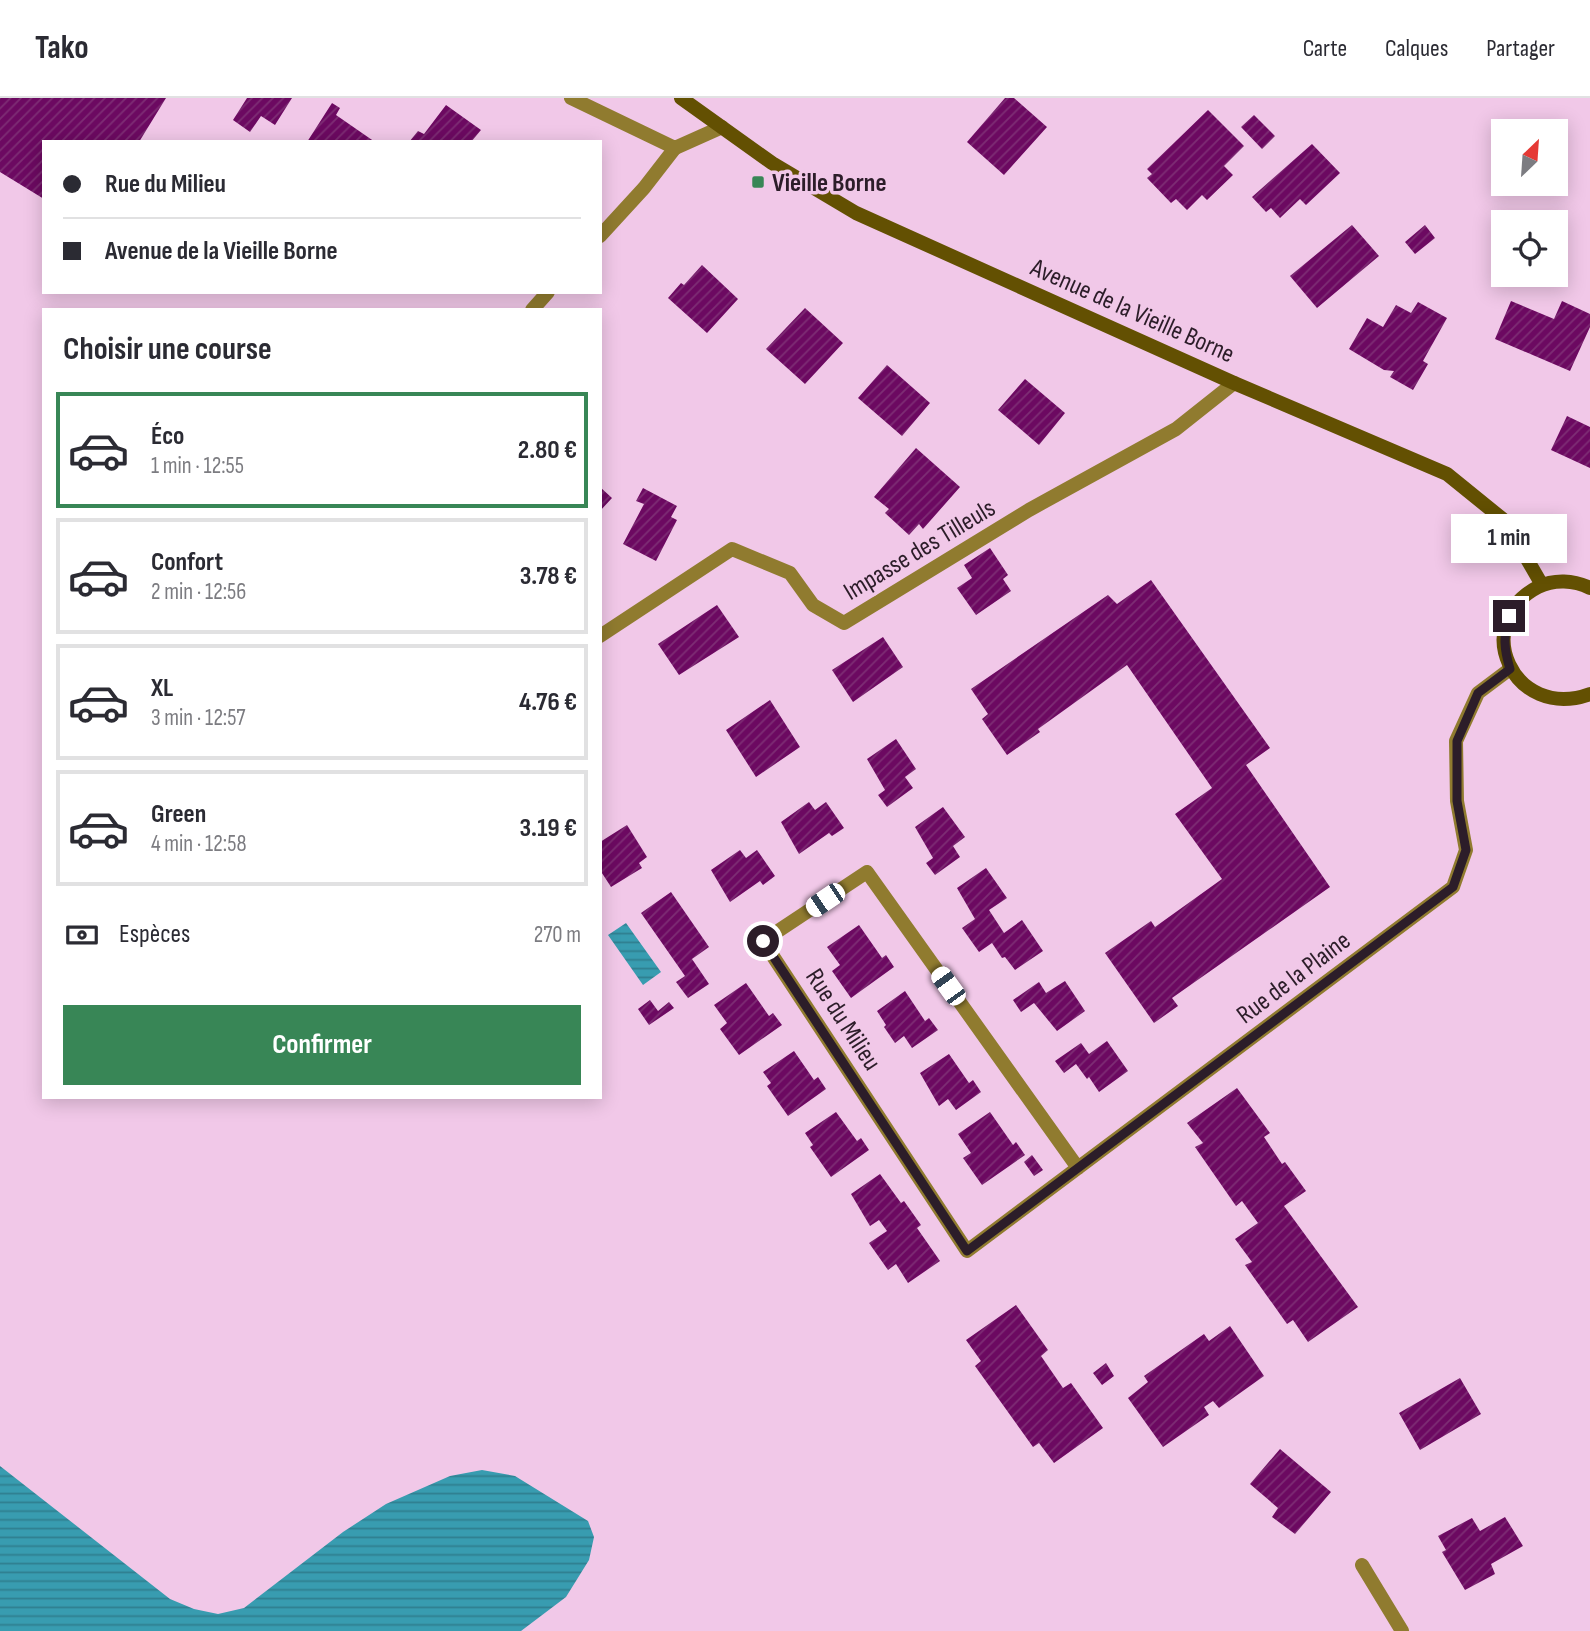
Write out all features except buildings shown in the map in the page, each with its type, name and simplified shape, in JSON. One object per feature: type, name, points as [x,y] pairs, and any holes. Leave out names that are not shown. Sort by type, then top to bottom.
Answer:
[{"type":"main road","name":"Avenue de la Vieille Borne","points":[[681,98],[772,163],[856,212],[1234,383],[1447,474],[1505,521],[1542,585]]},
{"type":"main road","points":[[1590,588],[1572,582],[1557,581],[1528,592],[1509,616],[1504,634],[1504,651],[1510,669],[1521,683],[1536,694],[1553,700],[1590,696]]},
{"type":"street","points":[[571,98],[675,148]]},
{"type":"street","points":[[602,234],[644,188],[675,148],[722,127]]},
{"type":"street","points":[[534,308],[546,294]]},
{"type":"street","name":"Impasse des Tilleuls","points":[[602,635],[732,550],[790,573],[813,606],[844,623],[1029,510],[1176,429],[1234,383]]},
{"type":"street","name":"Rue de la Plaine","points":[[967,1251],[1453,887],[1466,850],[1457,801],[1457,741],[1478,693],[1510,669]]},
{"type":"street","name":"Rue du Milieu","points":[[967,1251],[763,941],[867,872],[1078,1168]]},
{"type":"street","points":[[1362,1565],[1402,1631]]},
{"type":"water","points":[[626,923],[661,972],[643,985],[608,935]]},
{"type":"water","points":[[0,1466],[170,1599],[194,1609],[218,1614],[244,1608],[343,1532],[386,1504],[450,1476],[482,1470],[515,1476],[588,1521],[594,1537],[589,1560],[566,1597],[521,1631],[0,1631]]},
{"type":"place","name":"Vieille Borne","points":[[758,182]]},
{"type":"route","points":[[763,941],[967,1251],[1453,887],[1466,850],[1457,801],[1457,741],[1478,693],[1510,669],[1504,651],[1504,634],[1509,616]]}]
